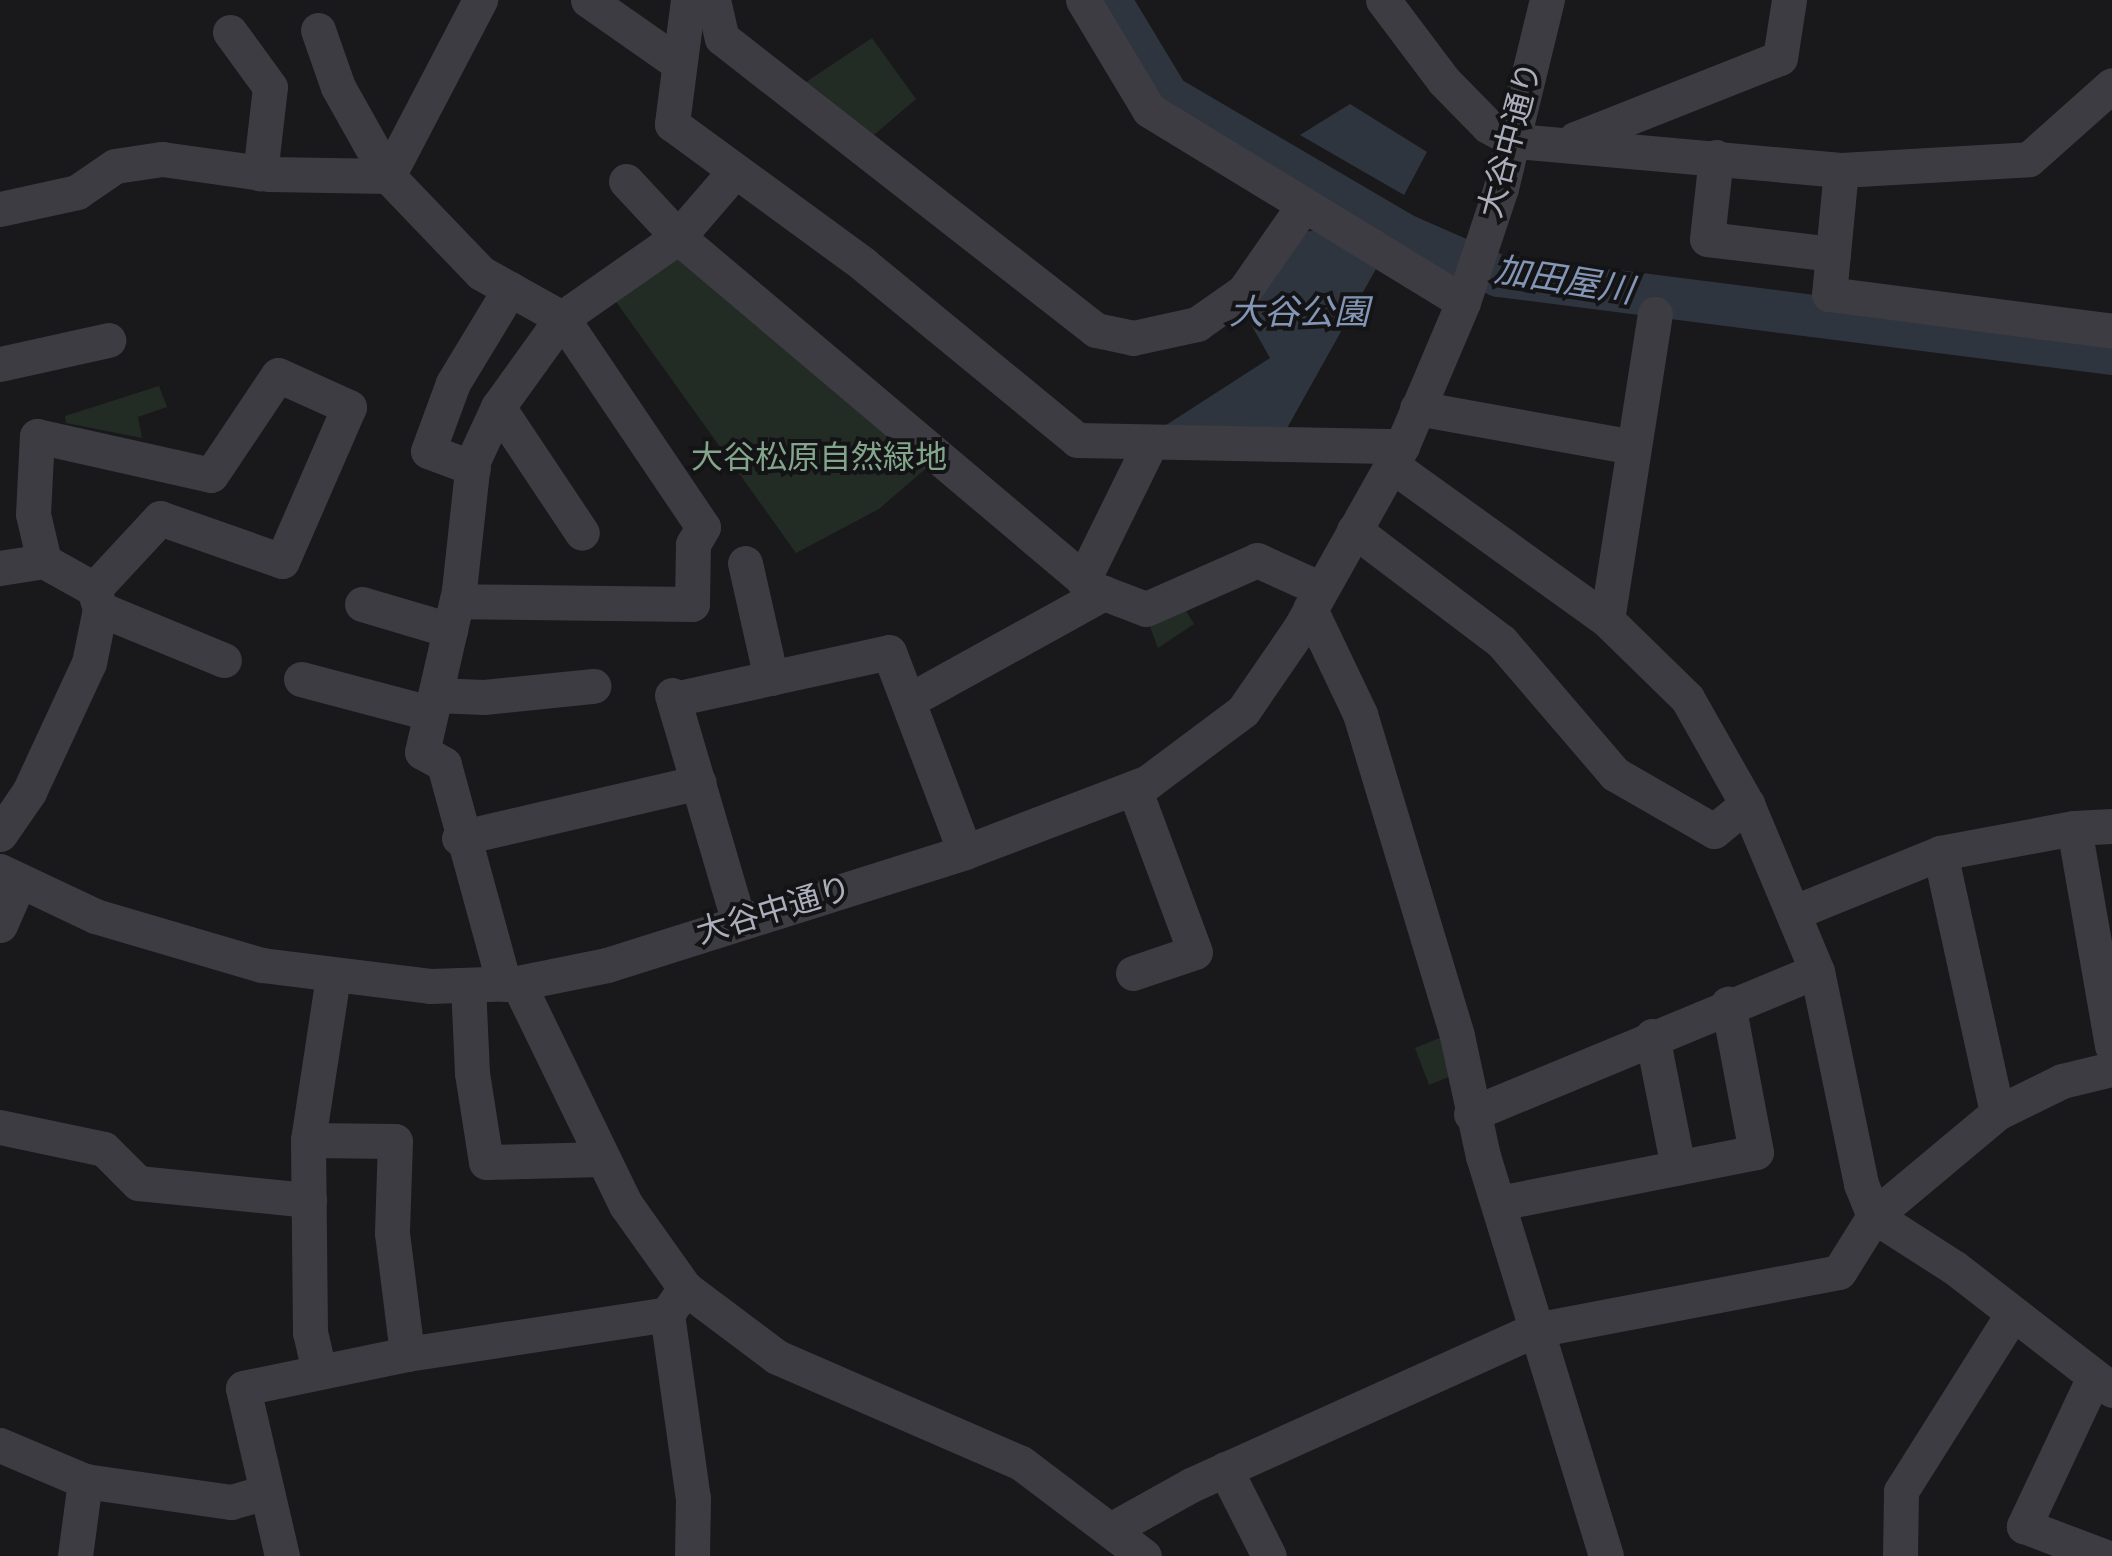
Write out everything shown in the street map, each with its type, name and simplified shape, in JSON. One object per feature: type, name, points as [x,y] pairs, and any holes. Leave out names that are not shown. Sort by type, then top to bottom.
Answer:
[{"type":"street","points":[[388,176],[480,0]]},
{"type":"street","points":[[588,0],[677,62]]},
{"type":"street","points":[[688,0],[672,124],[862,264],[1077,440],[1396,455],[1607,620],[1687,698],[1747,804],[1796,912],[1817,971],[1861,1184],[1874,1216],[1955,1268],[2107,1386],[2024,1526],[2104,1556]]},
{"type":"street","points":[[712,0],[722,38],[1096,330],[1133,338],[1197,324],[1244,291],[1302,206]]},
{"type":"street","points":[[1083,0],[1150,110],[1463,302]]},
{"type":"street","points":[[1383,0],[1444,81],[1488,126],[1516,141],[1841,170],[2029,159],[2112,85]]},
{"type":"street","name":"大谷中通り","points":[[9,878],[174,940],[333,977],[511,984],[607,965],[965,852],[1134,788],[1210,741],[1243,711],[1316,599],[1396,455],[1463,302],[1516,141],[1547,0]]},
{"type":"street","points":[[1564,143],[1780,58],[1789,0]]},
{"type":"street","points":[[318,30],[338,87],[388,176],[481,273],[562,318],[703,527],[693,544],[692,604],[453,616],[362,604]]},
{"type":"street","points":[[230,32],[270,87],[260,173]]},
{"type":"street","points":[[1716,156],[1708,239],[1833,254]]},
{"type":"street","points":[[0,208],[77,192],[115,166],[162,159],[260,173],[388,176]]},
{"type":"street","points":[[1841,170],[1830,294],[2112,331]]},
{"type":"street","points":[[692,1556],[693,1498],[676,1301],[511,984],[459,838],[444,764],[422,752],[453,616],[472,468],[498,407],[562,318],[678,237],[734,172]]},
{"type":"street","points":[[626,181],[678,237],[1094,586],[1146,609],[1257,560],[1316,599],[1360,714],[1457,1036],[1472,1114],[1535,1330],[1606,1556]]},
{"type":"street","points":[[472,468],[428,450],[453,383],[510,289]]},
{"type":"street","points":[[1607,620],[1655,314]]},
{"type":"street","points":[[0,364],[108,340]]},
{"type":"street","points":[[0,834],[29,792],[88,663],[97,599],[160,518],[282,561],[349,407],[278,376],[211,475],[37,436],[33,514],[44,561],[97,599],[224,660]]},
{"type":"street","points":[[498,407],[582,533]]},
{"type":"street","points":[[1417,408],[1634,447]]},
{"type":"street","points":[[908,701],[1094,586],[1150,444]]},
{"type":"street","points":[[1354,530],[1501,641],[1615,774],[1714,831],[1747,804]]},
{"type":"street","points":[[0,568],[44,561]]},
{"type":"street","points":[[744,563],[771,678]]},
{"type":"street","points":[[739,922],[673,697],[889,652],[965,852]]},
{"type":"street","points":[[301,680],[433,704],[593,686]]},
{"type":"street","points":[[459,838],[699,782]]},
{"type":"street","points":[[1133,973],[1195,952],[1134,788]]},
{"type":"street","points":[[1796,912],[1940,854],[2074,828],[2112,826]]},
{"type":"street","points":[[2074,828],[2112,1046]]},
{"type":"street","points":[[1940,854],[1997,1113]]},
{"type":"street","points":[[0,924],[9,878]]},
{"type":"street","points":[[1472,1114],[1728,1004],[1817,971]]},
{"type":"street","points":[[320,1371],[310,1333],[308,1140],[333,977]]},
{"type":"street","points":[[468,985],[472,1074],[486,1162],[602,1158]]},
{"type":"street","points":[[1500,1203],[1756,1152],[1728,1004]]},
{"type":"street","points":[[1652,1036],[1678,1168]]},
{"type":"street","points":[[1112,1529],[1225,1470],[1535,1330],[1840,1272],[1874,1216],[1997,1113],[2062,1081],[2112,1069]]},
{"type":"street","points":[[0,1127],[104,1149],[138,1183],[309,1200]]},
{"type":"street","points":[[308,1140],[395,1141],[392,1233],[407,1354]]},
{"type":"street","points":[[282,1556],[243,1388],[676,1301],[777,1356],[1021,1462],[1144,1556]]},
{"type":"street","points":[[1900,1556],[1902,1491],[2012,1315]]},
{"type":"street","points":[[0,1445],[86,1482],[231,1502],[267,1492]]},
{"type":"street","points":[[1225,1470],[1269,1556]]},
{"type":"street","points":[[75,1556],[86,1482]]},
{"type":"green space","points":[[872,38],[916,99],[868,140],[800,86]]},
{"type":"green space","name":"大谷松原自然緑地","points":[[676,244],[931,464],[879,509],[796,553],[609,292]]},
{"type":"green space","points":[[159,386],[167,407],[138,417],[142,438],[66,423],[65,416]]},
{"type":"green space","points":[[1180,601],[1194,624],[1158,648],[1146,616]]},
{"type":"green space","points":[[1444,1036],[1456,1074],[1429,1085],[1415,1048]]},
{"type":"water","points":[[1350,104],[1427,152],[1404,195],[1300,135]]},
{"type":"water","name":"大谷公園","points":[[1320,230],[1377,267],[1286,430],[1160,429],[1270,358],[1243,310],[1302,232]]},
{"type":"waterway","name":"加田屋川","points":[[1110,0],[1168,96],[1405,235],[1499,276],[2112,354]]}]
